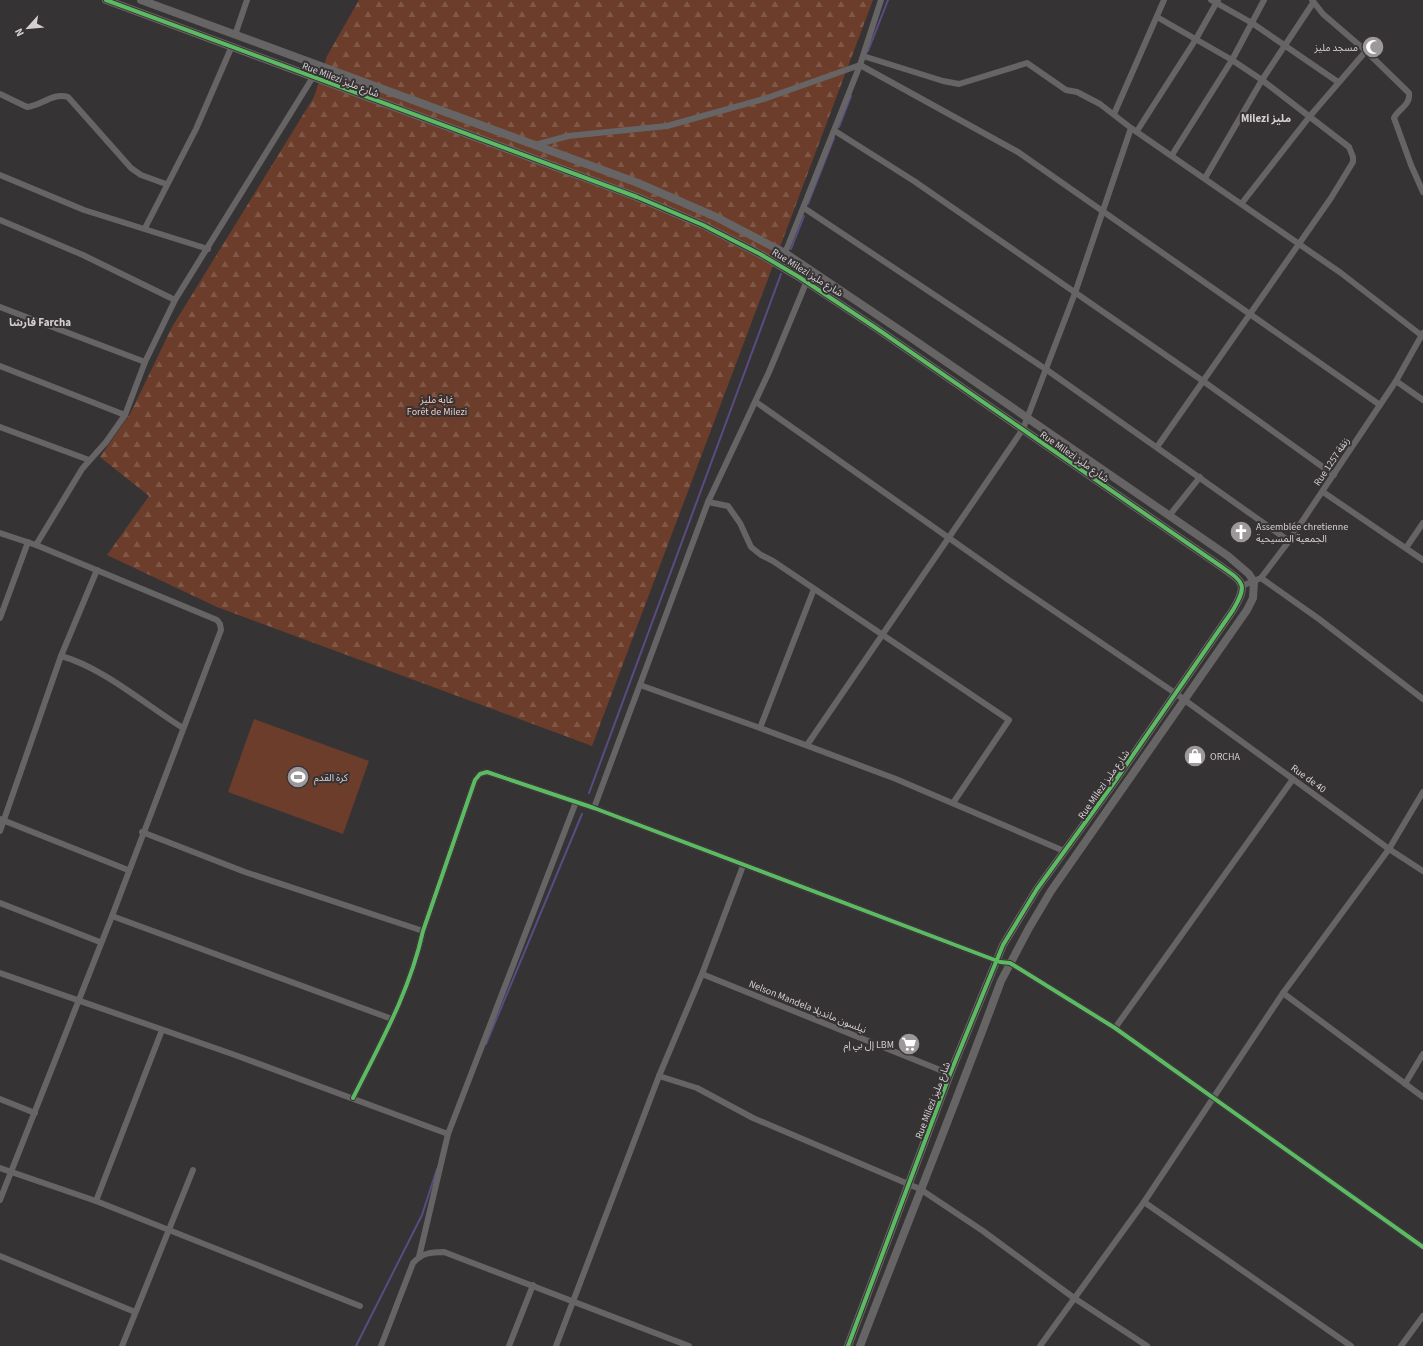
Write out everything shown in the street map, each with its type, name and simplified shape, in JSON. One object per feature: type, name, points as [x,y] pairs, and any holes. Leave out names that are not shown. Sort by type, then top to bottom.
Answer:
[{"type":"street","name":"Rue Milezi شارع مليز","points":[[106,0],[232,46],[489,144],[637,197],[703,225],[760,254],[806,281],[1023,429],[1219,565],[1237,578],[1242,586],[1243,591],[1233,610],[1064,851],[1020,916],[1003,945],[950,1074],[910,1185],[848,1346]]},
{"type":"street","name":"Rue Milezi شارع مليز","points":[[141,0],[638,183],[716,217],[785,253],[811,270],[1228,556],[1258,580],[1247,610],[1183,699],[1051,891],[1010,963],[1001,981],[949,1120],[920,1189],[860,1346]]},
{"type":"street","points":[[235,34],[247,0]]},
{"type":"street","points":[[785,253],[835,132],[860,65],[881,0]]},
{"type":"street","points":[[1114,114],[1164,0]]},
{"type":"street","points":[[1172,155],[1232,60],[1264,0]]},
{"type":"street","points":[[807,745],[950,539],[1023,429],[1075,293],[1134,130],[1196,39],[1215,1],[1252,23],[1338,82]]},
{"type":"street","points":[[1205,178],[1262,80],[1312,2],[1323,14],[1366,51],[1409,94],[1410,98],[1408,103],[1394,118],[1411,165],[1423,192]]},
{"type":"street","points":[[1157,17],[1232,60],[1262,80],[1349,147],[1353,157],[1352,162],[1331,198],[1157,446]]},
{"type":"street","points":[[144,228],[196,129],[232,46]]},
{"type":"street","points":[[1242,203],[1310,116],[1366,51]]},
{"type":"street","points":[[863,56],[943,81],[959,84],[1027,63],[1066,90],[1076,92],[1114,114],[1134,130],[1341,272],[1422,334]]},
{"type":"street","points":[[534,145],[568,136],[667,126],[764,99],[860,65],[1018,152],[1380,405]]},
{"type":"street","points":[[36,545],[76,477],[106,442],[125,416],[145,362],[175,300],[208,249],[312,77]]},
{"type":"street","points":[[0,94],[27,107],[39,104],[55,96],[68,97],[131,168],[141,175],[166,184]]},
{"type":"street","points":[[835,132],[914,181],[1203,381],[1334,475]]},
{"type":"street","points":[[0,175],[84,210],[208,249]]},
{"type":"street","points":[[804,208],[1157,446],[1289,541]]},
{"type":"street","points":[[0,220],[83,255],[175,300]]},
{"type":"street","points":[[594,808],[708,502],[756,402],[811,270]]},
{"type":"street","points":[[0,307],[145,362]]},
{"type":"street","name":"Rue 1257 زنقة","points":[[1258,580],[1289,541],[1323,492],[1396,381],[1422,334]]},
{"type":"street","points":[[0,366],[125,416]]},
{"type":"street","points":[[1396,381],[1423,400]]},
{"type":"street","name":"Rue de 40","points":[[756,402],[950,539],[1175,693],[1389,849],[1423,871]]},
{"type":"street","points":[[0,427],[89,460]]},
{"type":"street","points":[[1169,516],[1200,477]]},
{"type":"street","points":[[1323,492],[1423,560]]},
{"type":"street","points":[[708,502],[728,506],[740,523],[751,547],[1009,720],[953,803]]},
{"type":"street","points":[[1406,548],[1423,523]]},
{"type":"street","points":[[0,533],[36,545],[217,620],[220,624],[220,630],[142,832],[112,916],[100,942],[0,1200]]},
{"type":"street","points":[[0,618],[28,542]]},
{"type":"street","points":[[0,831],[2,820],[61,656],[96,570]]},
{"type":"street","points":[[1242,586],[1258,580],[1318,619],[1423,699]]},
{"type":"street","points":[[760,728],[814,590]]},
{"type":"street","points":[[61,656],[84,664],[106,676],[183,728]]},
{"type":"street","points":[[640,685],[807,745],[896,779],[1064,851]]},
{"type":"street","points":[[354,1098],[406,990],[423,931],[475,780],[480,774],[487,772],[594,808],[742,866],[997,960],[1010,963],[1114,1028],[1214,1096],[1423,1247]]},
{"type":"street","points":[[1114,1028],[1293,779]]},
{"type":"street","points":[[1040,1346],[1144,1202],[1283,993],[1389,849],[1423,792]]},
{"type":"street","points":[[419,1257],[448,1134],[576,802]]},
{"type":"street","points":[[2,820],[128,870]]},
{"type":"street","points":[[142,832],[246,872],[423,931]]},
{"type":"street","points":[[556,1346],[659,1076],[702,974],[742,866]]},
{"type":"street","points":[[0,903],[100,942]]},
{"type":"street","points":[[112,916],[392,1019]]},
{"type":"street","points":[[0,973],[78,999],[243,1058],[448,1134]]},
{"type":"street","name":"Nelson Mandela نيلسون مانديلا","points":[[702,974],[950,1074]]},
{"type":"street","points":[[1283,993],[1423,1097]]},
{"type":"street","points":[[96,1201],[162,1030]]},
{"type":"street","points":[[1405,1084],[1423,1054]]},
{"type":"street","points":[[659,1076],[697,1088],[754,1118],[920,1189],[983,1231],[1074,1298],[1147,1346]]},
{"type":"street","points":[[0,1099],[35,1113]]},
{"type":"street","points":[[0,1168],[96,1201],[360,1306]]},
{"type":"street","points":[[122,1346],[193,1170]]},
{"type":"street","points":[[1144,1202],[1351,1346]]},
{"type":"street","points":[[380,1346],[413,1263],[419,1257],[430,1252],[444,1252],[689,1346]]},
{"type":"street","points":[[0,1256],[135,1312]]},
{"type":"street","points":[[509,1346],[533,1285]]},
{"type":"street","points":[[1401,1346],[1423,1316]]},
{"type":"green space","name":"غابة مليز Forêt de Milezi","points":[[359,0],[873,0],[592,746],[217,607],[107,555],[149,496],[100,457],[130,414],[172,327],[314,97],[327,56]]},
{"type":"green space","name":"كرة القدم","points":[[254,719],[369,761],[343,834],[228,792]]},
{"type":"waterway","points":[[868,51],[888,0]]},
{"type":"waterway","points":[[839,127],[851,96]]},
{"type":"waterway","points":[[808,204],[834,138]]},
{"type":"waterway","points":[[791,249],[804,216]]},
{"type":"waterway","points":[[589,793],[781,274]]},
{"type":"waterway","points":[[486,1044],[582,814]]},
{"type":"waterway","points":[[356,1346],[422,1215],[437,1169]]},
{"type":"cycle path","points":[[106,0],[637,197],[703,225],[760,254],[799,277],[876,328],[1234,575],[1241,584],[1241,594],[1233,610],[1111,787],[1037,889],[1003,945],[950,1074],[848,1346]]},
{"type":"cycle path","points":[[353,1098],[384,1037],[402,996],[475,780],[480,774],[487,772],[594,808],[1000,962],[1010,963],[1115,1028],[1423,1247]]},
{"type":"place","name":"مسجد مليز","points":[[1373,47]]},
{"type":"place","name":"Assemblée chretienne الجمعية المسيحية","points":[[1241,532]]},
{"type":"place","name":"ORCHA","points":[[1195,756]]},
{"type":"place","name":"كرة القدم","points":[[298,777]]},
{"type":"place","name":"إل بي إم LBM","points":[[909,1044]]},
{"type":"district","name":"Milezi مليز","points":[[1266,118]]},
{"type":"district","name":"فارشا Farcha","points":[[40,322]]}]
